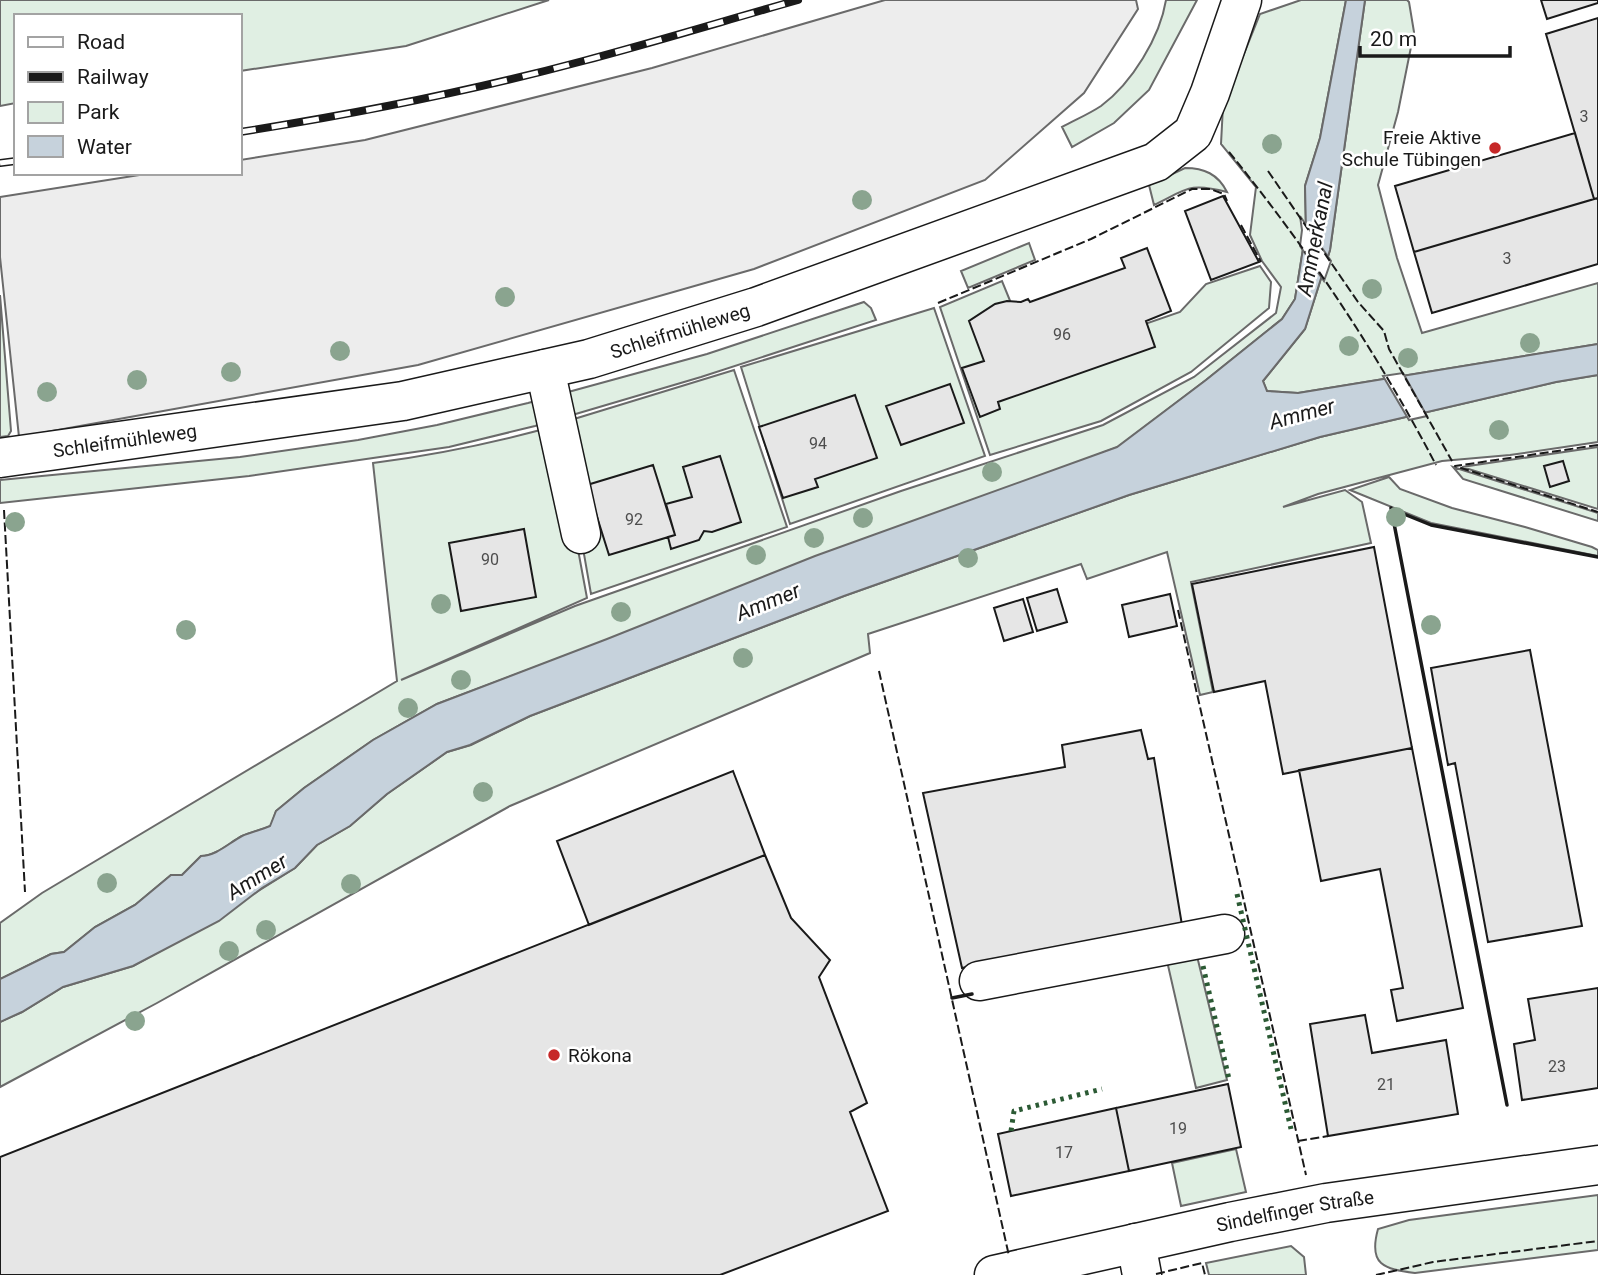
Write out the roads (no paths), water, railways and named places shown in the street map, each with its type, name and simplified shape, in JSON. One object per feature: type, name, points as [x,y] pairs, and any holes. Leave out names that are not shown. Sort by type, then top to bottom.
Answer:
[{"type":"street","name":"Schleifmühleweg","points":[[0,458],[403,401],[589,359],[756,307],[1156,162],[1194,132],[1242,0]]},
{"type":"street","points":[[545,369],[580,534]]},
{"type":"street","points":[[979,981],[1225,934]]},
{"type":"street","name":"Sindelfinger Straße","points":[[994,1275],[1139,1259],[1230,1222],[1326,1203],[1598,1165]]},
{"type":"water","points":[[1346,0],[1365,0],[1330,250],[1305,329],[1263,381],[1267,391],[1298,393],[1598,344],[1598,375],[1556,382],[1320,437],[1129,495],[844,596],[530,716],[470,745],[447,752],[387,794],[350,826],[317,845],[295,868],[262,888],[219,921],[133,966],[63,987],[0,1022],[0,979],[51,954],[64,952],[95,927],[135,905],[171,875],[182,875],[201,856],[212,854],[242,836],[270,826],[276,811],[304,788],[373,740],[437,704],[815,556],[1117,447],[1206,380],[1282,319],[1295,299],[1306,230],[1305,186],[1320,138]]},
{"type":"railway","points":[[242,132],[370,110],[541,72],[798,0]]},
{"type":"railway","points":[[0,163],[14,161]]},
{"type":"place","name":"Freie Aktive Schule Tübingen","points":[[1495,148]]},
{"type":"place","name":"Rökona","points":[[554,1055]]},
{"type":"water label","name":"Ammerkanal","points":[[1315,239]]},
{"type":"water label","name":"Ammer","points":[[1302,414]]},
{"type":"water label","name":"Ammer","points":[[768,602]]},
{"type":"water label","name":"Ammer","points":[[257,877]]}]
